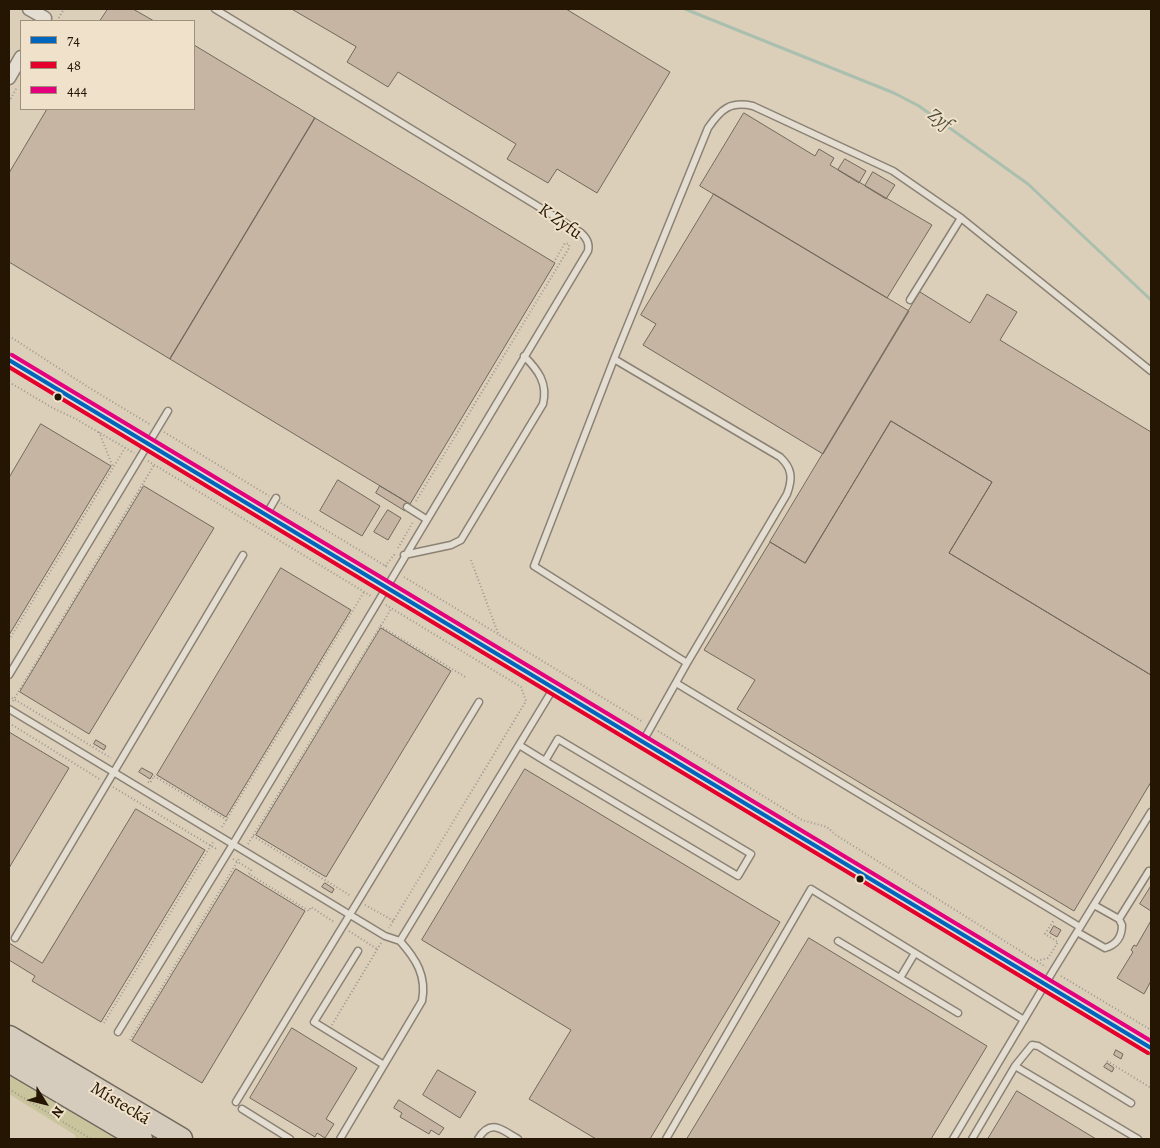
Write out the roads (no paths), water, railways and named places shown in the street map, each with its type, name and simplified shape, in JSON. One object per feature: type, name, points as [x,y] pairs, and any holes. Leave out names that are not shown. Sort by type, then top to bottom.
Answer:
[{"type":"highway","name":"Místecká","points":[[9,1037],[181,1139]]},
{"type":"highway","name":"Místecká","points":[[9,1060],[141,1139]]},
{"type":"street","points":[[29,9],[49,17]]},
{"type":"street","points":[[9,78],[20,59]]},
{"type":"street","points":[[9,360],[1151,1048]]},
{"type":"lane","name":"K Zyfu","points":[[118,1032],[588,251],[588,244],[584,236],[215,9]]},
{"type":"lane","points":[[686,663],[534,566],[614,359],[708,128],[720,112],[732,105],[741,103],[753,106],[893,172],[961,218],[1151,371]]},
{"type":"lane","points":[[910,300],[961,218]]},
{"type":"lane","points":[[404,555],[451,545],[461,540],[543,404],[545,396],[544,384],[540,374],[524,356]]},
{"type":"lane","points":[[614,359],[780,457],[790,470],[792,478],[787,494],[686,663],[642,742]]},
{"type":"lane","points":[[9,675],[168,411]]},
{"type":"lane","points":[[266,516],[276,499]]},
{"type":"lane","points":[[409,508],[426,519]]},
{"type":"lane","points":[[15,938],[243,555]]},
{"type":"lane","points":[[676,683],[1058,914],[1105,948],[1112,946],[1120,937],[1122,925],[1119,919],[1094,904]]},
{"type":"lane","points":[[400,941],[553,689]]},
{"type":"lane","points":[[236,1102],[479,702]]},
{"type":"lane","points":[[9,708],[384,936],[400,941],[410,953],[422,977],[424,988],[422,1001],[340,1139]]},
{"type":"lane","points":[[519,746],[738,876],[751,854],[558,739],[545,761]]},
{"type":"lane","points":[[953,1139],[1151,812]]},
{"type":"lane","points":[[1119,919],[1149,871]]},
{"type":"lane","points":[[666,1139],[811,889],[1024,1020]]},
{"type":"lane","points":[[838,941],[958,1013]]},
{"type":"lane","points":[[358,951],[314,1022],[384,1065]]},
{"type":"lane","points":[[900,978],[915,953]]},
{"type":"lane","points":[[972,1139],[1016,1066],[1028,1048],[1035,1044],[1131,1103]]},
{"type":"lane","points":[[1016,1066],[1138,1139]]},
{"type":"lane","points":[[242,1109],[290,1139]]},
{"type":"lane","points":[[478,1139],[490,1127],[497,1127],[518,1139]]},
{"type":"waterway","name":"Zyf","points":[[685,9],[894,93],[919,106],[1028,184],[1151,300]]}]
